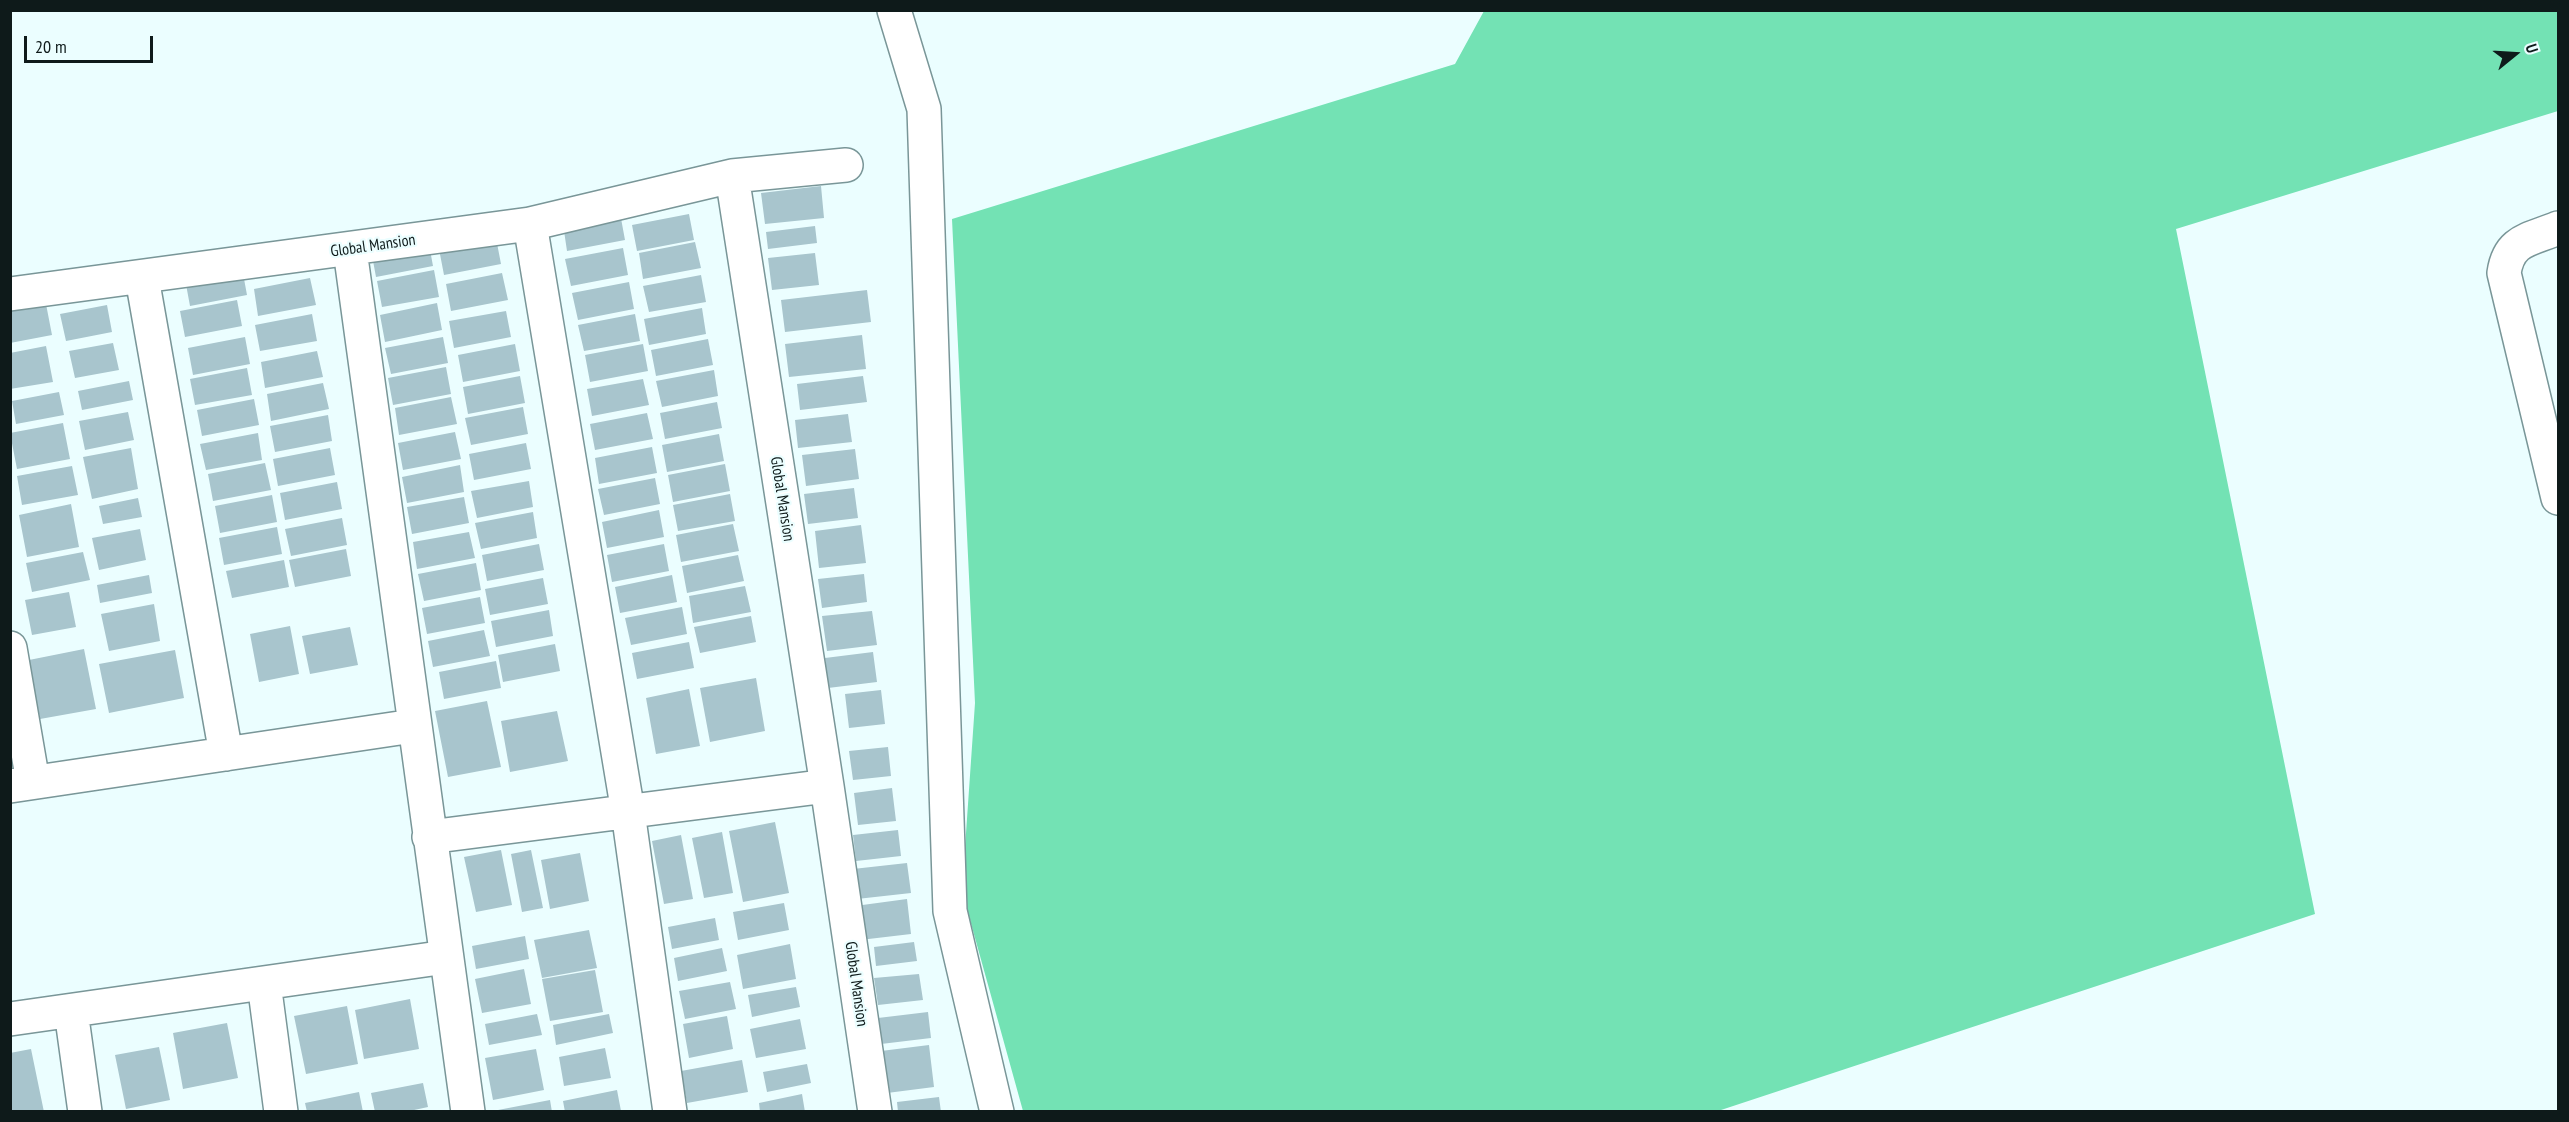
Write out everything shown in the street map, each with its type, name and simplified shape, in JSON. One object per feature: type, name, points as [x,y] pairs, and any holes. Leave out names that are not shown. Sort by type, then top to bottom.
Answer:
[{"type":"street","points":[[894,10],[924,109],[950,911],[998,1112]]},
{"type":"street","name":"Global Mansion","points":[[10,294],[530,224],[732,176],[846,165]]},
{"type":"street","name":"Global Mansion","points":[[732,176],[875,1112]]},
{"type":"street","points":[[530,224],[628,812],[670,1112]]},
{"type":"street","points":[[2559,228],[2514,246],[2506,262],[2504,273],[2559,498]]},
{"type":"street","points":[[350,250],[413,726],[468,1112]]},
{"type":"street","points":[[142,278],[226,754]]},
{"type":"street","points":[[10,648],[22,784],[413,726]]},
{"type":"street","points":[[429,837],[827,786]]},
{"type":"street","points":[[10,1019],[446,957]]},
{"type":"street","points":[[264,983],[281,1112]]},
{"type":"street","points":[[71,1011],[85,1112]]},
{"type":"green space","points":[[1484,11],[2558,11],[2558,111],[2176,229],[2315,914],[1718,1111],[1023,1111],[962,891],[975,703],[952,219],[1455,64]]},
{"type":"building","points":[[821,186],[824,218],[765,224],[761,193]]},
{"type":"building","points":[[620,213],[625,240],[567,251],[563,224]]},
{"type":"building","points":[[689,214],[694,240],[637,251],[632,225]]},
{"type":"building","points":[[815,226],[817,243],[768,249],[766,232]]},
{"type":"building","points":[[496,238],[501,264],[444,275],[439,249]]},
{"type":"building","points":[[428,239],[433,266],[376,277],[371,250]]},
{"type":"building","points":[[695,242],[701,268],[643,279],[639,253]]},
{"type":"building","points":[[623,248],[628,275],[571,286],[565,259]]},
{"type":"building","points":[[815,253],[819,285],[772,290],[768,258]]},
{"type":"building","points":[[242,268],[247,295],[190,306],[185,279]]},
{"type":"building","points":[[434,270],[439,297],[382,307],[377,281]]},
{"type":"building","points":[[502,273],[508,300],[451,311],[446,284]]},
{"type":"building","points":[[701,275],[706,302],[649,312],[643,286]]},
{"type":"building","points":[[310,278],[316,305],[258,316],[254,289]]},
{"type":"building","points":[[629,282],[634,309],[578,320],[572,293]]},
{"type":"building","points":[[867,290],[871,322],[785,332],[781,300]]},
{"type":"building","points":[[237,300],[242,326],[185,337],[180,311]]},
{"type":"building","points":[[437,303],[442,330],[385,342],[380,315]]},
{"type":"building","points":[[46,304],[52,335],[10,343],[10,310]]},
{"type":"building","points":[[107,305],[112,332],[66,341],[60,314]]},
{"type":"building","points":[[702,308],[706,334],[649,345],[644,319]]},
{"type":"building","points":[[506,311],[511,337],[454,348],[449,321]]},
{"type":"building","points":[[312,314],[317,341],[260,351],[255,325]]},
{"type":"building","points":[[635,314],[640,341],[584,351],[578,325]]},
{"type":"building","points":[[862,335],[866,369],[789,377],[785,344]]},
{"type":"building","points":[[245,337],[250,364],[193,375],[188,348]]},
{"type":"building","points":[[443,337],[448,363],[391,374],[385,348]]},
{"type":"building","points":[[708,339],[713,365],[656,376],[651,350]]},
{"type":"building","points":[[113,343],[119,370],[75,378],[69,351]]},
{"type":"building","points":[[515,344],[520,371],[463,382],[458,355]]},
{"type":"building","points":[[643,344],[648,371],[590,382],[585,355]]},
{"type":"building","points":[[46,346],[53,382],[10,389],[10,353]]},
{"type":"building","points":[[317,351],[323,377],[265,388],[261,362]]},
{"type":"building","points":[[446,367],[451,394],[393,405],[388,378]]},
{"type":"building","points":[[247,368],[252,395],[195,405],[190,379]]},
{"type":"building","points":[[714,370],[718,396],[662,407],[656,381]]},
{"type":"building","points":[[520,376],[525,403],[468,414],[463,387]]},
{"type":"building","points":[[863,376],[867,402],[800,410],[797,384]]},
{"type":"building","points":[[643,379],[649,405],[592,416],[587,389]]},
{"type":"building","points":[[129,381],[133,400],[82,410],[78,391]]},
{"type":"building","points":[[323,383],[329,409],[271,421],[267,394]]},
{"type":"building","points":[[59,392],[64,415],[16,424],[12,401]]},
{"type":"building","points":[[451,397],[457,424],[399,435],[395,408]]},
{"type":"building","points":[[254,399],[259,425],[202,436],[197,410]]},
{"type":"building","points":[[717,402],[722,428],[665,439],[660,413]]},
{"type":"building","points":[[523,407],[528,434],[471,445],[465,418]]},
{"type":"building","points":[[128,412],[134,440],[85,450],[79,421]]},
{"type":"building","points":[[647,413],[653,439],[595,450],[590,424]]},
{"type":"building","points":[[848,414],[852,442],[798,448],[795,420]]},
{"type":"building","points":[[328,415],[332,441],[275,452],[270,426]]},
{"type":"building","points":[[63,423],[70,459],[17,469],[10,433]]},
{"type":"building","points":[[455,432],[461,459],[403,470],[398,443]]},
{"type":"building","points":[[258,433],[262,460],[206,470],[200,444]]},
{"type":"building","points":[[719,434],[724,461],[667,472],[662,445]]},
{"type":"building","points":[[526,443],[531,469],[474,480],[469,454]]},
{"type":"building","points":[[652,447],[657,473],[599,484],[595,458]]},
{"type":"building","points":[[131,448],[138,489],[92,499],[83,457]]},
{"type":"building","points":[[330,448],[335,475],[278,486],[273,459]]},
{"type":"building","points":[[855,449],[859,479],[806,486],[802,455]]},
{"type":"building","points":[[265,463],[271,490],[213,501],[208,474]]},
{"type":"building","points":[[725,464],[730,491],[673,502],[668,475]]},
{"type":"building","points":[[460,465],[464,492],[407,503],[402,477]]},
{"type":"building","points":[[72,466],[78,495],[22,505],[17,476]]},
{"type":"building","points":[[655,478],[660,504],[604,515],[598,489]]},
{"type":"building","points":[[529,481],[533,507],[477,518],[471,491]]},
{"type":"building","points":[[337,482],[342,509],[285,520],[280,493]]},
{"type":"building","points":[[854,488],[858,518],[808,524],[804,494]]},
{"type":"building","points":[[730,494],[735,521],[678,531],[673,505]]},
{"type":"building","points":[[272,495],[277,522],[220,533],[215,506]]},
{"type":"building","points":[[464,497],[469,523],[412,534],[407,507]]},
{"type":"building","points":[[138,498],[142,517],[103,524],[99,506]]},
{"type":"building","points":[[71,504],[79,547],[27,557],[19,515]]},
{"type":"building","points":[[659,510],[664,537],[607,548],[602,522]]},
{"type":"building","points":[[533,512],[537,538],[481,549],[475,523]]},
{"type":"building","points":[[342,518],[347,545],[291,556],[285,529]]},
{"type":"building","points":[[733,524],[739,551],[681,562],[676,535]]},
{"type":"building","points":[[861,525],[866,563],[819,568],[815,531]]},
{"type":"building","points":[[277,527],[282,554],[224,565],[219,538]]},
{"type":"building","points":[[140,529],[146,560],[99,570],[92,538]]},
{"type":"building","points":[[469,532],[475,558],[417,569],[413,542]]},
{"type":"building","points":[[539,544],[544,570],[487,581],[482,555]]},
{"type":"building","points":[[664,544],[669,571],[612,582],[607,555]]},
{"type":"building","points":[[346,549],[351,576],[295,587],[289,560]]},
{"type":"building","points":[[83,552],[90,580],[32,592],[26,563]]},
{"type":"building","points":[[738,555],[744,581],[687,593],[682,566]]},
{"type":"building","points":[[284,560],[289,587],[232,598],[226,571]]},
{"type":"building","points":[[476,563],[481,590],[424,601],[418,574]]},
{"type":"building","points":[[864,574],[867,602],[822,608],[818,579]]},
{"type":"building","points":[[149,575],[152,593],[100,603],[97,585]]},
{"type":"building","points":[[672,575],[677,602],[620,613],[615,587]]},
{"type":"building","points":[[543,578],[548,604],[490,615],[485,589]]},
{"type":"building","points":[[745,586],[751,612],[693,623],[689,596]]},
{"type":"building","points":[[69,592],[76,627],[32,635],[25,600]]},
{"type":"building","points":[[480,597],[485,623],[427,634],[422,608]]},
{"type":"building","points":[[154,604],[160,641],[109,651],[101,614]]},
{"type":"building","points":[[682,607],[687,634],[631,645],[625,618]]},
{"type":"building","points":[[549,610],[553,636],[496,647],[491,621]]},
{"type":"building","points":[[872,611],[877,645],[827,651],[822,616]]},
{"type":"building","points":[[751,616],[756,642],[700,653],[694,627]]},
{"type":"building","points":[[290,626],[299,674],[259,682],[250,634]]},
{"type":"building","points":[[350,627],[358,665],[310,674],[302,636]]},
{"type":"building","points":[[484,630],[490,656],[433,667],[428,641]]},
{"type":"building","points":[[689,642],[694,668],[637,679],[632,653]]},
{"type":"building","points":[[555,644],[560,671],[503,682],[498,655]]},
{"type":"building","points":[[84,649],[96,709],[40,719],[29,660]]},
{"type":"building","points":[[175,650],[184,698],[109,713],[99,664]]},
{"type":"building","points":[[873,652],[877,682],[828,688],[825,658]]},
{"type":"building","points":[[496,661],[501,688],[444,699],[439,672]]},
{"type":"building","points":[[756,678],[765,731],[710,742],[700,688]]},
{"type":"building","points":[[689,689],[700,746],[656,754],[646,698]]},
{"type":"building","points":[[881,690],[885,724],[849,728],[845,694]]},
{"type":"building","points":[[487,701],[501,767],[448,777],[435,711]]},
{"type":"building","points":[[557,711],[568,761],[510,772],[501,721]]},
{"type":"building","points":[[888,747],[891,776],[853,780],[849,751]]},
{"type":"building","points":[[892,788],[896,821],[858,825],[854,793]]},
{"type":"building","points":[[775,822],[789,893],[743,902],[729,831]]},
{"type":"building","points":[[898,830],[901,856],[856,861],[853,835]]},
{"type":"building","points":[[722,832],[733,893],[704,898],[692,838]]},
{"type":"building","points":[[681,835],[693,899],[664,904],[652,841]]},
{"type":"building","points":[[501,850],[512,905],[476,912],[464,857]]},
{"type":"building","points":[[531,850],[543,908],[522,912],[511,854]]},
{"type":"building","points":[[580,853],[589,901],[550,909],[541,860]]},
{"type":"building","points":[[907,863],[911,893],[857,899],[853,869]]},
{"type":"building","points":[[907,899],[911,934],[860,940],[855,906]]},
{"type":"building","points":[[784,903],[789,930],[738,940],[733,912]]},
{"type":"building","points":[[715,918],[719,940],[672,949],[668,927]]},
{"type":"building","points":[[589,930],[597,968],[542,978],[534,940]]},
{"type":"building","points":[[525,936],[529,959],[476,969],[472,946]]},
{"type":"building","points":[[914,942],[917,961],[876,966],[874,947]]},
{"type":"building","points":[[790,944],[796,979],[743,989],[737,955]]},
{"type":"building","points":[[722,948],[727,971],[678,981],[674,958]]},
{"type":"building","points":[[524,969],[531,1004],[482,1013],[475,979]]},
{"type":"building","points":[[595,970],[603,1012],[550,1021],[542,979]]},
{"type":"building","points":[[919,974],[923,1000],[878,1005],[874,978]]},
{"type":"building","points":[[730,982],[736,1009],[685,1019],[679,991]]},
{"type":"building","points":[[796,987],[800,1007],[752,1017],[748,995]]},
{"type":"building","points":[[410,999],[419,1049],[364,1059],[355,1010]]},
{"type":"building","points":[[347,1006],[358,1064],[306,1074],[294,1016]]},
{"type":"building","points":[[928,1012],[931,1038],[881,1044],[878,1018]]},
{"type":"building","points":[[537,1014],[542,1035],[489,1045],[485,1024]]},
{"type":"building","points":[[609,1014],[613,1033],[556,1045],[553,1025]]},
{"type":"building","points":[[727,1016],[733,1049],[689,1058],[683,1024]]},
{"type":"building","points":[[800,1019],[806,1049],[756,1058],[750,1029]]},
{"type":"building","points":[[227,1023],[238,1078],[183,1089],[173,1033]]},
{"type":"building","points":[[929,1045],[934,1087],[887,1093],[881,1051]]},
{"type":"building","points":[[159,1047],[170,1100],[126,1109],[115,1055]]},
{"type":"building","points":[[605,1048],[611,1078],[564,1086],[559,1057]]},
{"type":"building","points":[[31,1049],[44,1112],[10,1112],[10,1053]]},
{"type":"building","points":[[536,1049],[544,1090],[493,1100],[485,1058]]},
{"type":"building","points":[[742,1060],[748,1092],[687,1103],[681,1071]]},
{"type":"building","points":[[807,1064],[811,1083],[767,1092],[763,1072]]},
{"type":"building","points":[[423,1083],[428,1107],[405,1112],[375,1112],[371,1093]]},
{"type":"building","points":[[617,1090],[621,1111],[565,1112],[563,1101]]},
{"type":"building","points":[[359,1092],[363,1112],[307,1112],[305,1103]]},
{"type":"building","points":[[802,1094],[805,1112],[760,1112],[759,1103]]},
{"type":"building","points":[[939,1097],[941,1112],[898,1112],[897,1102]]},
{"type":"building","points":[[550,1100],[552,1112],[498,1112],[498,1110]]}]
